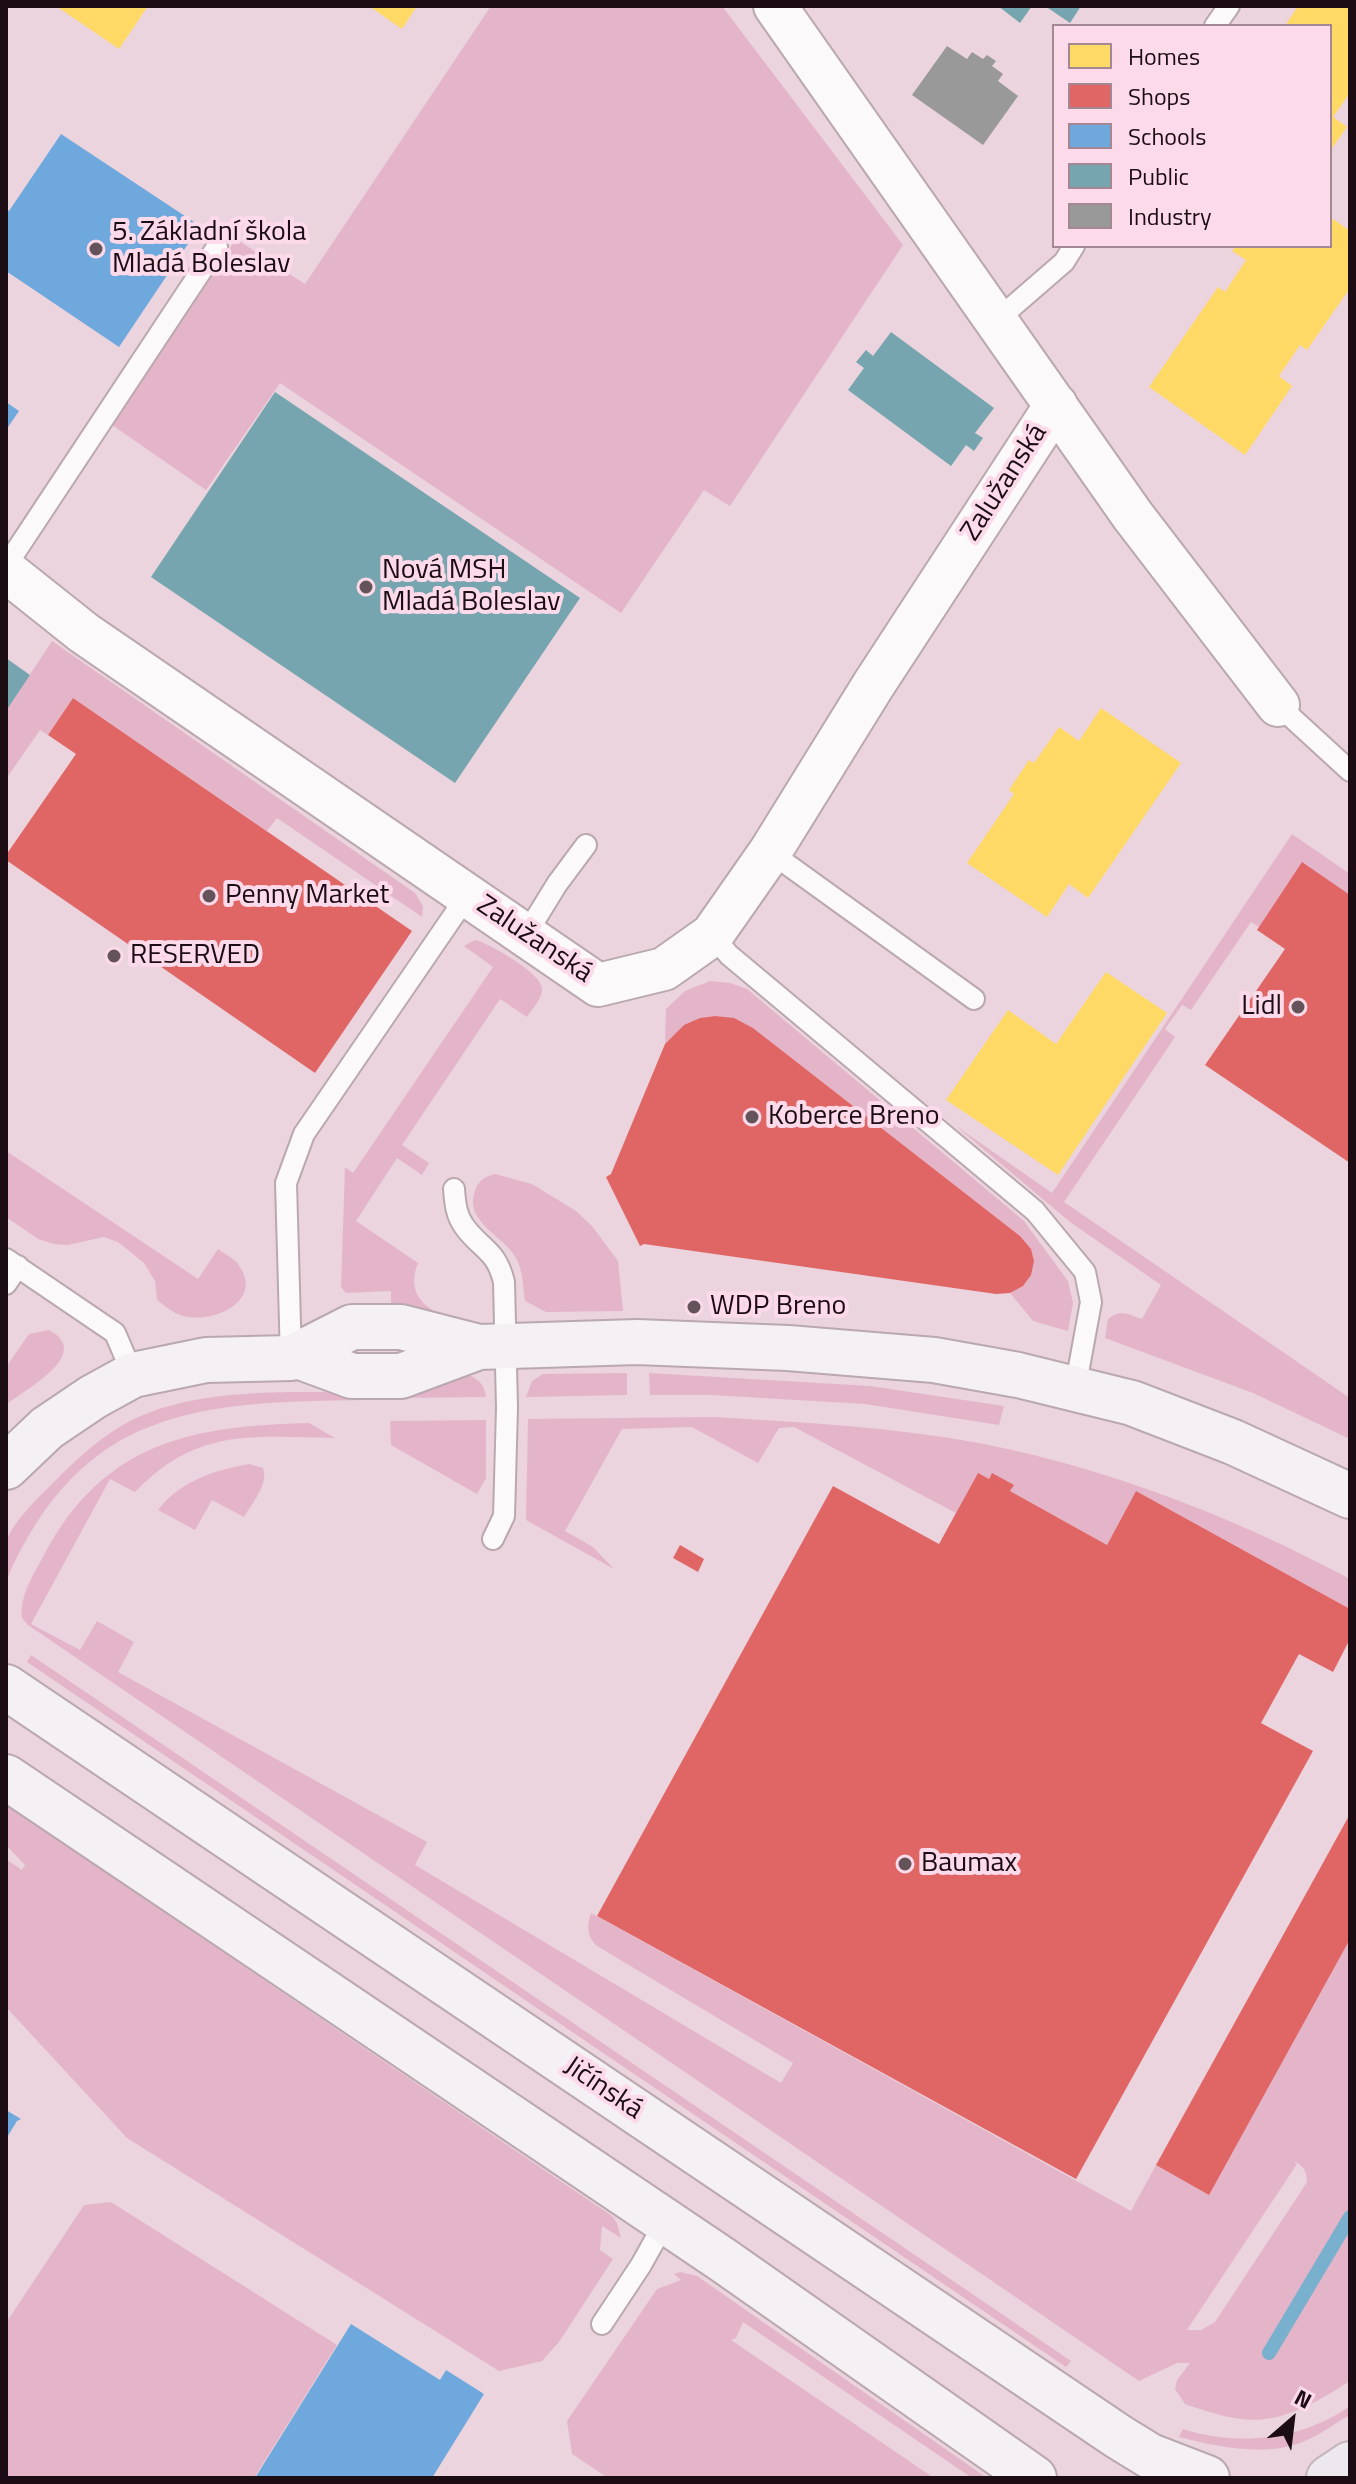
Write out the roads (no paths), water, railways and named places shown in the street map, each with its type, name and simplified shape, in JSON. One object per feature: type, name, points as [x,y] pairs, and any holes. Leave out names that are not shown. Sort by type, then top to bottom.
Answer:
[{"type":"street","name":"Zalužanská","points":[[775,6],[1133,516],[1278,705]]},
{"type":"street","name":"Zalužanská","points":[[6,569],[84,633],[598,985],[664,969],[712,935],[770,852],[874,684],[1056,405]]},
{"type":"street","points":[[6,1467],[47,1428],[133,1375],[206,1360],[295,1357],[352,1376],[401,1376],[492,1347],[637,1342],[788,1348],[934,1360],[1018,1375],[1132,1403],[1233,1442],[1350,1496]]},
{"type":"street","name":"Jičínská","points":[[6,1687],[1119,2437],[1150,2456],[1207,2478]]},
{"type":"street","points":[[6,1777],[665,2222],[1034,2478]]},
{"type":"lane","points":[[1216,24],[1229,6]]},
{"type":"lane","points":[[6,569],[217,247]]},
{"type":"lane","points":[[997,320],[1064,262],[1073,248]]},
{"type":"lane","points":[[1278,705],[1350,771]]},
{"type":"lane","points":[[525,936],[586,845]]},
{"type":"lane","points":[[770,852],[974,999]]},
{"type":"lane","points":[[295,1357],[286,1183],[304,1134],[467,896]]},
{"type":"lane","points":[[712,935],[729,955],[1035,1211],[1085,1272],[1091,1302],[1075,1389]]},
{"type":"lane","points":[[454,1189],[456,1210],[463,1225],[500,1265],[504,1282],[492,1347],[504,1516],[493,1539]]},
{"type":"lane","points":[[6,1284],[12,1262],[115,1333],[133,1375]]},
{"type":"lane","points":[[602,2324],[665,2222]]},
{"type":"waterway","points":[[1269,2353],[1350,2217]]},
{"type":"place","name":"5. Základní škola Mladá Boleslav","points":[[96,249]]},
{"type":"place","name":"Nová MSH Mladá Boleslav","points":[[366,587]]},
{"type":"place","name":"Penny Market","points":[[209,896]]},
{"type":"place","name":"RESERVED","points":[[114,956]]},
{"type":"place","name":"Lidl","points":[[1298,1007]]},
{"type":"place","name":"Koberce Breno","points":[[752,1117]]},
{"type":"place","name":"WDP Breno","points":[[694,1307]]},
{"type":"place","name":"Baumax","points":[[905,1864]]}]
